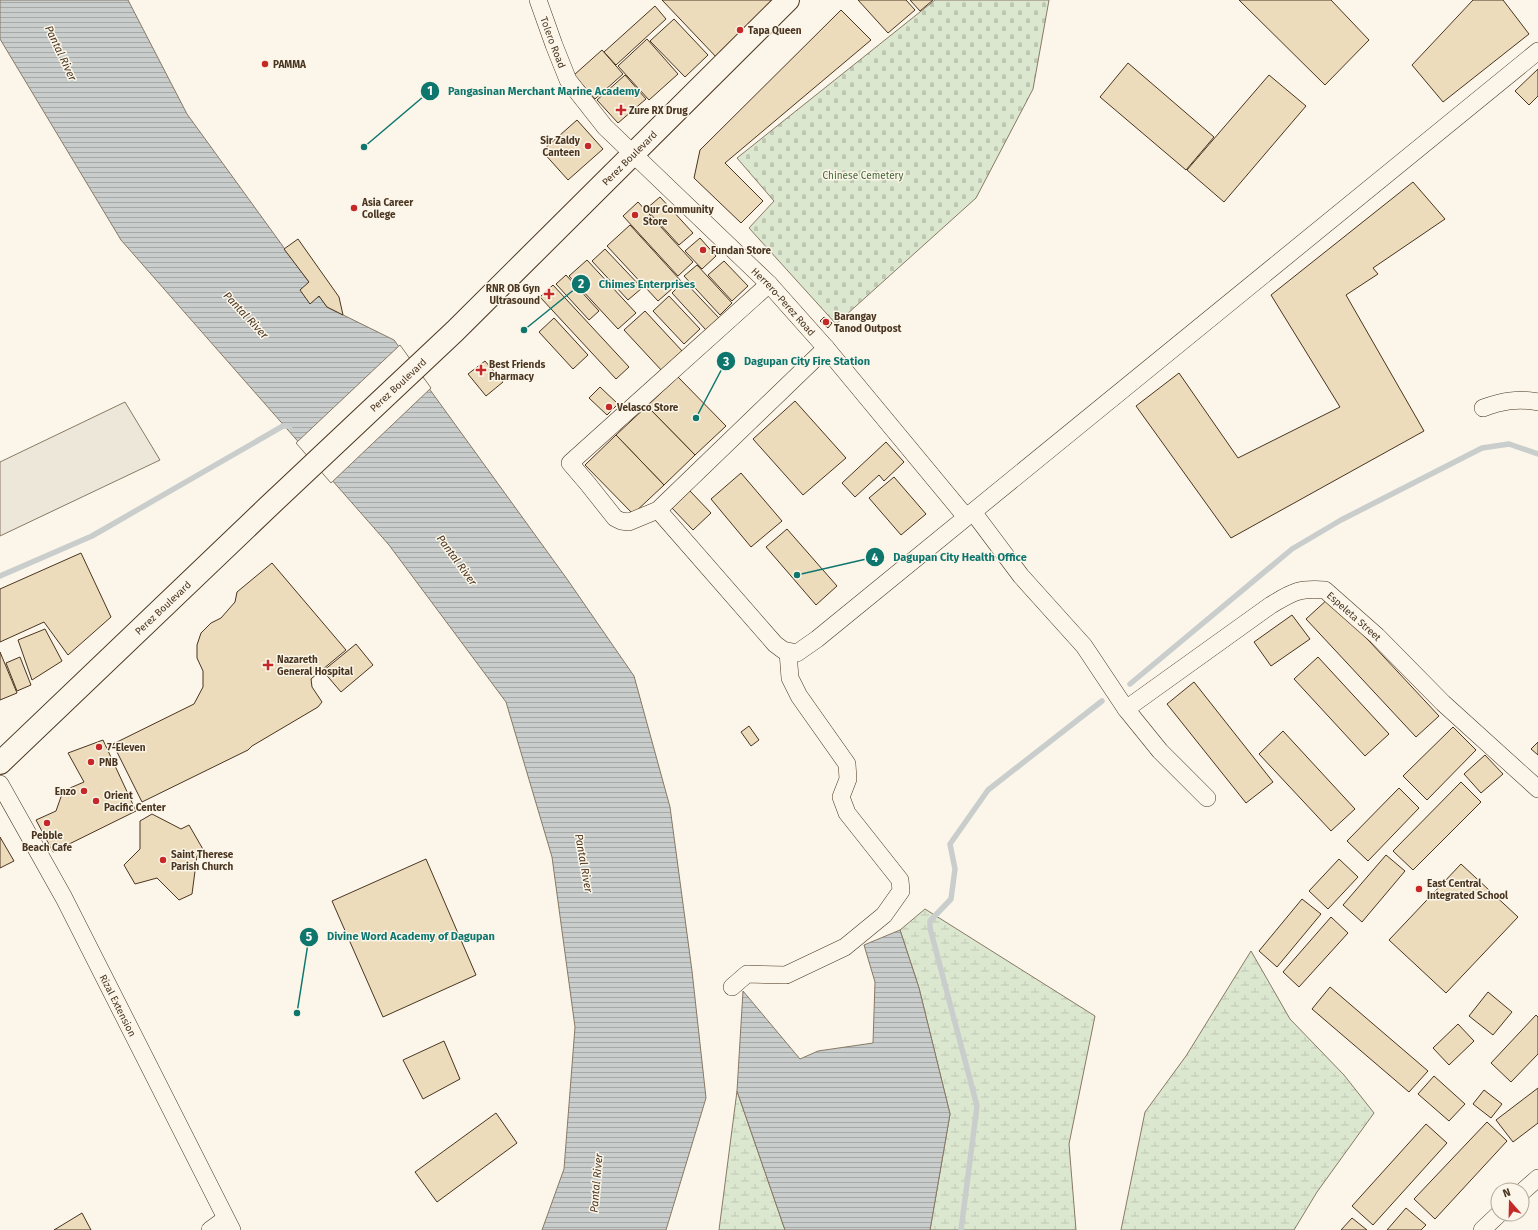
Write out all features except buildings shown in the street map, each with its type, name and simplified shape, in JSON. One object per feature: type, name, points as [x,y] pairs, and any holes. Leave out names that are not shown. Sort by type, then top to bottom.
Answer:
[{"type":"main road","name":"Perez Boulevard","points":[[0,763],[455,331],[788,0]]},
{"type":"street","name":"Tolero Road","points":[[538,0],[568,80],[606,127],[634,154]]},
{"type":"street","points":[[658,510],[775,644],[788,652],[797,653],[807,647],[1538,51]]},
{"type":"street","name":"Herrero-Perez Road","points":[[634,154],[769,284],[826,348],[1021,576],[1084,646],[1126,709],[1160,751],[1207,798]]},
{"type":"street","points":[[769,284],[570,463],[615,518],[621,521],[629,522],[658,510],[826,348]]},
{"type":"street","points":[[1483,408],[1506,400],[1526,400],[1538,402]]},
{"type":"street","name":"Espeleta Street","points":[[1126,709],[1284,598],[1299,590],[1325,590],[1377,636],[1443,703],[1538,790]]},
{"type":"street","points":[[732,987],[747,974],[786,975],[845,947],[884,915],[902,891],[900,880],[847,813],[841,797],[848,778],[848,764],[842,753],[799,696],[790,678],[788,652]]},
{"type":"street","name":"Rizal Extension","points":[[0,784],[64,898],[228,1224]]},
{"type":"street","points":[[1530,1185],[1538,1178]]},
{"type":"street","points":[[1482,1230],[1490,1222]]},
{"type":"street","points":[[210,1230],[228,1224]]},
{"type":"green space","name":"Chinese Cemetery","points":[[935,0],[1049,0],[1033,89],[976,198],[836,324],[749,228],[774,201],[737,158]]},
{"type":"green space","points":[[925,909],[1095,1016],[1069,1144],[1076,1230],[930,1230],[950,1114],[919,988],[900,930]]},
{"type":"green space","points":[[1251,951],[1290,1019],[1344,1075],[1374,1113],[1317,1192],[1294,1230],[1121,1230],[1145,1112],[1186,1056]]},
{"type":"green space","points":[[737,1091],[785,1230],[719,1230]]},
{"type":"shaded area","points":[[125,402],[160,460],[0,536],[0,462]]},
{"type":"water","name":"Pantal River","points":[[0,0],[128,0],[187,114],[327,307],[394,340],[567,579],[634,676],[670,807],[692,971],[706,1098],[666,1230],[542,1230],[564,1169],[575,1027],[552,857],[506,702],[389,545],[121,240],[0,39]]},
{"type":"water","points":[[900,930],[919,988],[950,1114],[930,1230],[785,1230],[737,1091],[743,991],[800,1059],[818,1051],[873,1043],[875,982],[864,945]]},
{"type":"pier","points":[[400,345],[431,388],[331,483],[296,443]]},
{"type":"waterway","points":[[0,576],[92,536],[283,426],[290,426]]},
{"type":"waterway","points":[[1130,684],[1292,549],[1341,520],[1482,448],[1509,444],[1538,454]]},
{"type":"waterway","points":[[961,1230],[977,1106],[930,928],[930,921],[951,899],[955,869],[950,844],[988,790],[1102,701]]},
{"type":"place","name":"Tapa Queen","points":[[740,30]]},
{"type":"place","name":"PAMMA","points":[[265,64]]},
{"type":"place","name":"Zure RX Drug","points":[[621,110]]},
{"type":"place","name":"Sir Zaldy Canteen","points":[[588,146]]},
{"type":"place","name":"Pangasinan Merchant Marine Academy","points":[[364,147]]},
{"type":"place","name":"Asia Career College","points":[[354,208]]},
{"type":"place","name":"Our Community Store","points":[[635,215]]},
{"type":"place","name":"Fundan Store","points":[[703,250]]},
{"type":"place","name":"RNR OB Gyn Ultrasound","points":[[549,294]]},
{"type":"place","name":"Barangay Tanod Outpost","points":[[826,322]]},
{"type":"place","name":"Chimes Enterprises","points":[[524,330]]},
{"type":"place","name":"Best Friends Pharmacy","points":[[481,370]]},
{"type":"place","name":"Velasco Store","points":[[609,407]]},
{"type":"place","name":"Dagupan City Fire Station","points":[[696,418]]},
{"type":"place","name":"Dagupan City Health Office","points":[[797,575]]},
{"type":"place","name":"Nazareth General Hospital","points":[[268,665]]},
{"type":"place","name":"7-Eleven","points":[[99,747]]},
{"type":"place","name":"PNB","points":[[91,762]]},
{"type":"place","name":"Enzo","points":[[84,791]]},
{"type":"place","name":"Orient Pacific Center","points":[[96,801]]},
{"type":"place","name":"Pebble Beach Cafe","points":[[47,823]]},
{"type":"place","name":"Saint Therese Parish Church","points":[[163,860]]},
{"type":"place","name":"East Central Integrated School","points":[[1419,889]]},
{"type":"place","name":"Divine Word Academy of Dagupan","points":[[297,1013]]}]
